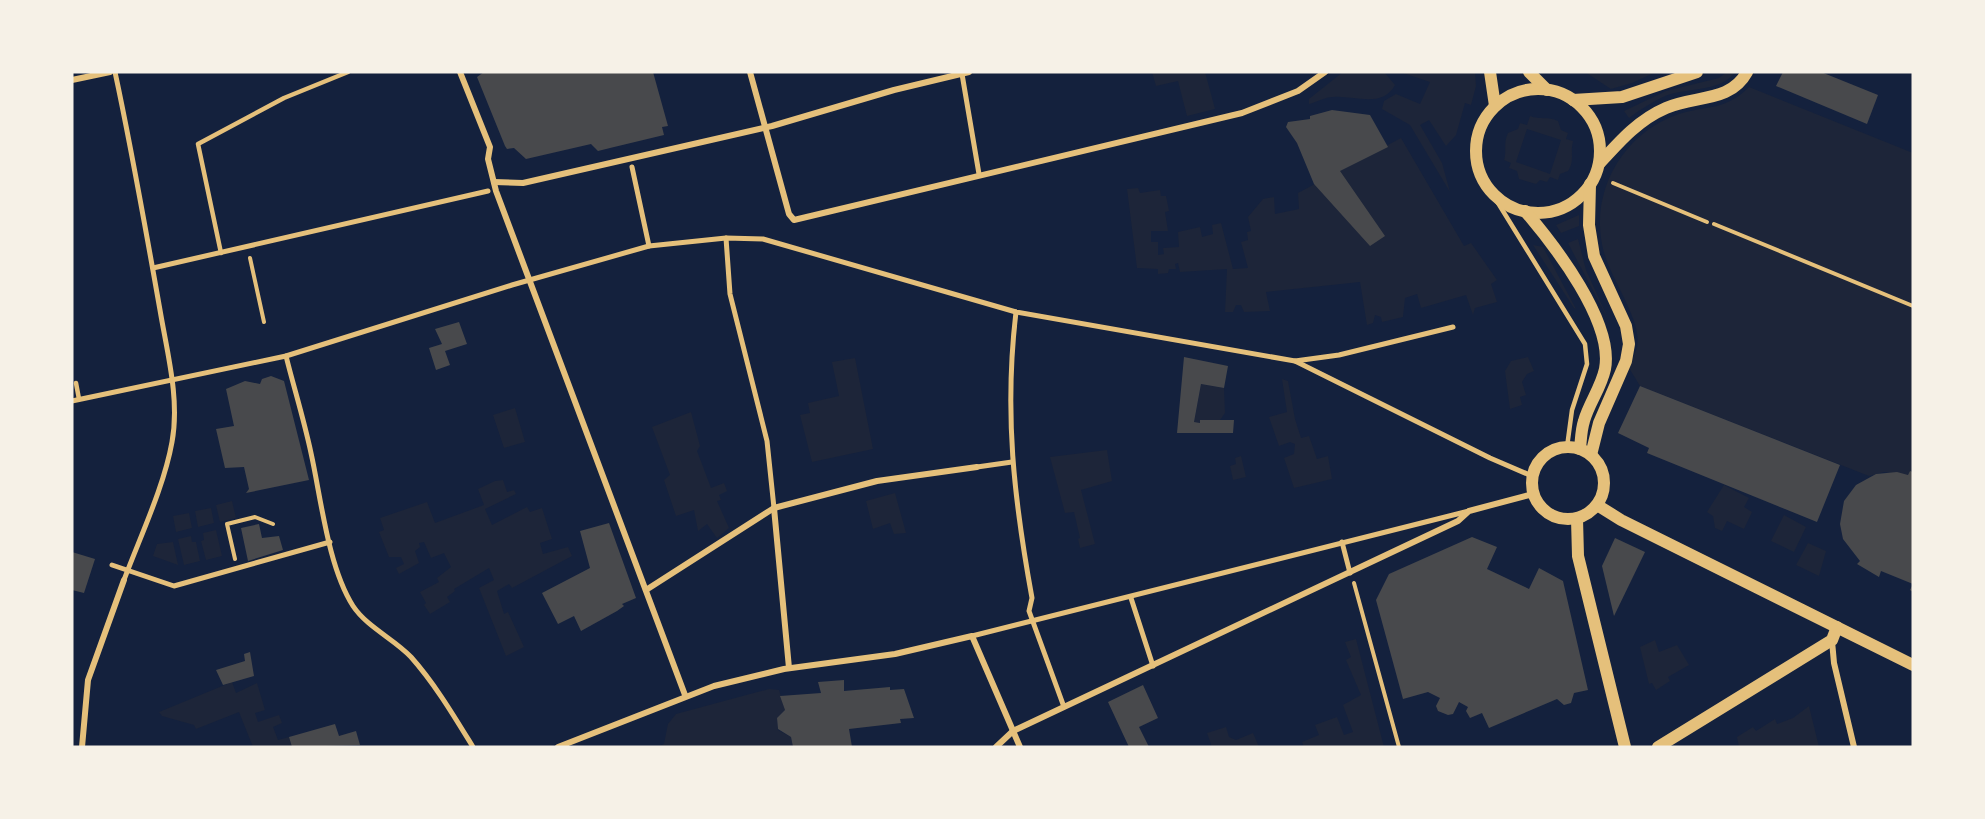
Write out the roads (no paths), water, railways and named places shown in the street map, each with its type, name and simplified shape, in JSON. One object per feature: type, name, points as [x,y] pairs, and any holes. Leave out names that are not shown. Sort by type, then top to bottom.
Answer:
[{"type":"main road","points":[[1490,72],[1495,106]]},
{"type":"main road","points":[[1529,72],[1547,90]]},
{"type":"main road","points":[[1696,72],[1622,97],[1574,100],[1547,90],[1521,91],[1495,106],[1482,125],[1476,147],[1479,170],[1490,190],[1510,206],[1525,212],[1547,212],[1560,209],[1582,195],[1599,164],[1628,133],[1646,119],[1682,102],[1727,92],[1737,87],[1747,72]]},
{"type":"main road","points":[[1574,100],[1588,114],[1596,128],[1599,164]]},
{"type":"main road","points":[[1590,184],[1589,225],[1592,248],[1603,280],[1626,326],[1629,344],[1626,361],[1599,423],[1591,455]]},
{"type":"main road","points":[[1525,212],[1564,260],[1600,326],[1605,342],[1605,370],[1573,448]]},
{"type":"main road","points":[[1573,448],[1591,455],[1604,475],[1604,491],[1597,505],[1577,519],[1568,520],[1550,515],[1542,509],[1533,494],[1532,476],[1544,455],[1573,448]]},
{"type":"main road","points":[[1597,505],[1621,520],[1913,665]]},
{"type":"main road","points":[[1577,519],[1578,556],[1625,747]]},
{"type":"main road","points":[[1658,747],[1832,640],[1837,627]]},
{"type":"street","points":[[72,80],[110,72]]},
{"type":"street","points":[[82,747],[90,674],[172,441],[171,379],[153,268],[115,72]]},
{"type":"street","points":[[460,72],[490,147],[488,159],[494,182],[685,695]]},
{"type":"street","points":[[750,72],[789,214],[794,220],[894,198],[979,174],[1107,147],[1242,113],[1298,90],[1324,72]]},
{"type":"street","points":[[494,182],[523,183],[765,127],[965,73],[979,174]]},
{"type":"street","points":[[632,167],[648,246]]},
{"type":"street","points":[[153,268],[488,191]]},
{"type":"street","points":[[726,238],[730,294],[767,441],[789,668]]},
{"type":"street","points":[[72,401],[286,356],[648,246],[726,238],[763,239],[1016,312],[1294,361],[1490,458],[1532,476]]},
{"type":"street","points":[[1016,312],[1010,387],[1012,462],[1016,505],[1032,598],[1029,611],[1031,622],[1064,707]]},
{"type":"street","points":[[1294,361],[1339,355],[1454,327]]},
{"type":"street","points":[[286,356],[311,449],[330,542],[353,607],[410,656],[437,691],[473,747]]},
{"type":"street","points":[[646,590],[774,508],[877,481],[1012,462]]},
{"type":"street","points":[[558,747],[685,695],[789,668],[901,652],[972,636],[1131,598],[1533,494]]},
{"type":"street","points":[[996,747],[1013,731],[1458,521],[1469,511]]},
{"type":"street","points":[[112,565],[174,586],[330,542]]},
{"type":"street","points":[[1342,542],[1350,573]]},
{"type":"street","points":[[1131,598],[1153,666]]},
{"type":"street","points":[[972,636],[1020,747]]},
{"type":"street","points":[[1832,640],[1834,663],[1854,747]]},
{"type":"lane","points":[[221,253],[198,144],[284,98],[348,72]]},
{"type":"lane","points":[[1490,190],[1585,344],[1587,364],[1572,410],[1573,448]]},
{"type":"lane","points":[[76,382],[79,399]]}]
